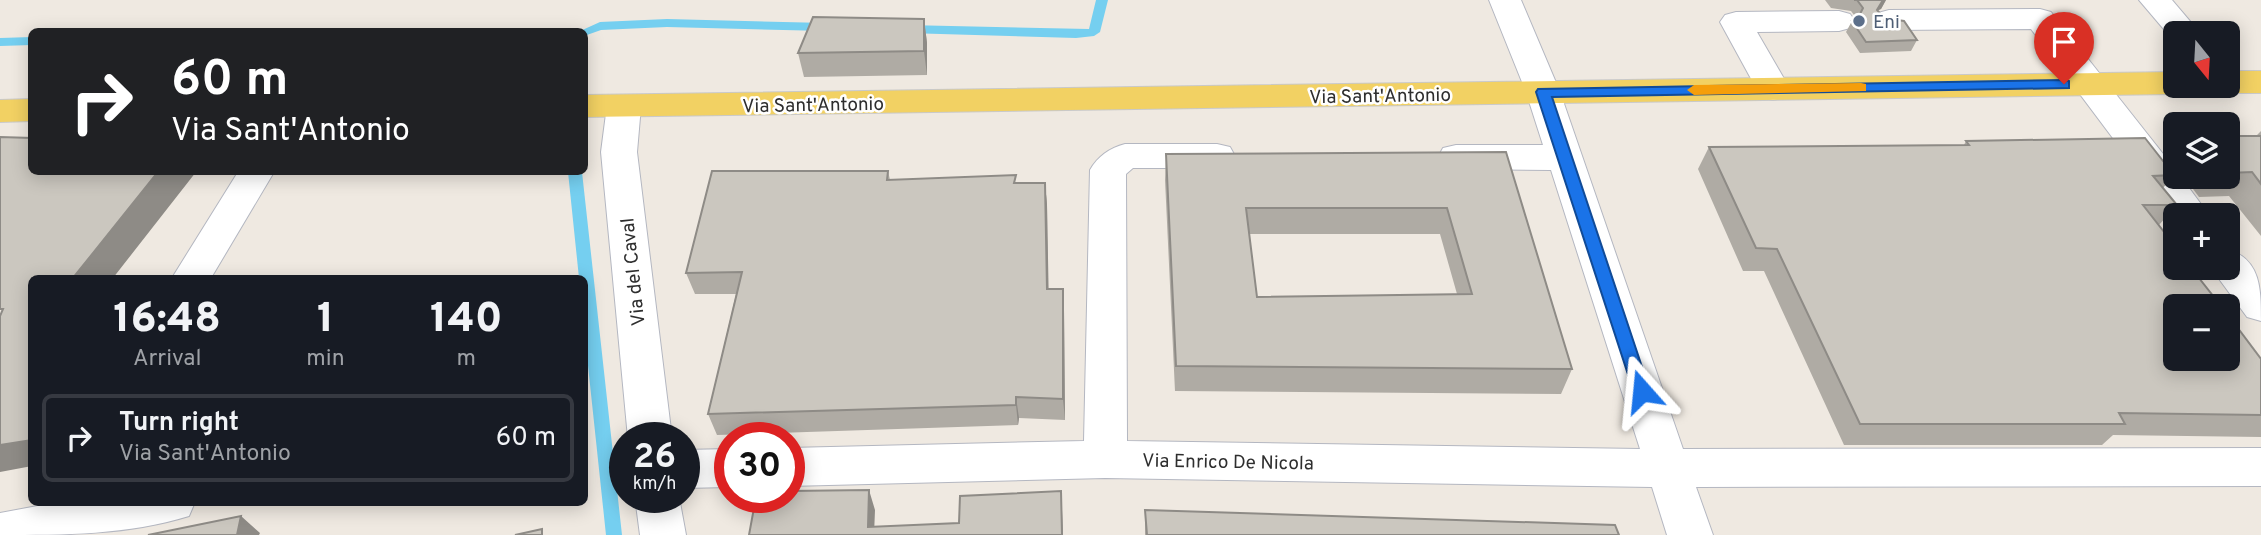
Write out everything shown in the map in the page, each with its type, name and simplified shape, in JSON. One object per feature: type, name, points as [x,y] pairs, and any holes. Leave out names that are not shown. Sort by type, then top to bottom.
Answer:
[{"type":"main road","points":[[2240,82],[2261,82]]},
{"type":"main road","name":"Via Sant'Antonio","points":[[588,106],[2163,83]]},
{"type":"main road","points":[[0,111],[28,110]]},
{"type":"street","points":[[1505,0],[1543,92],[1690,535]]},
{"type":"street","points":[[2155,0],[2173,21]]},
{"type":"street","points":[[1889,20],[2040,19],[2182,203]]},
{"type":"street","points":[[1773,89],[1736,22],[1839,21]]},
{"type":"street","name":"Via del Caval","points":[[624,106],[619,152],[648,422]]},
{"type":"street","points":[[1105,459],[1108,170],[1125,156],[1248,157]]},
{"type":"street","points":[[1427,157],[1564,158]]},
{"type":"street","points":[[193,275],[254,175]]},
{"type":"street","points":[[2240,279],[2261,306]]},
{"type":"street","name":"Via Enrico De Nicola","points":[[805,467],[1105,459],[1667,468],[2261,467]]},
{"type":"street","points":[[0,533],[154,506]]},
{"type":"street","points":[[660,513],[663,535]]},
{"type":"building","points":[[1857,0],[1883,0],[1877,10],[1884,18],[1904,21],[1917,40],[1866,42],[1852,21],[1858,18],[1863,8]]},
{"type":"building","points":[[813,17],[924,19],[924,51],[798,53]]},
{"type":"building","points":[[2240,136],[2261,136],[2261,184],[2252,172],[2240,172]]},
{"type":"building","points":[[0,137],[28,138],[28,175],[156,175],[75,275],[28,275],[28,441],[0,445],[0,316],[3,309],[0,309]]},
{"type":"building","points":[[2145,138],[2163,161],[2163,176],[2153,176],[2175,203],[2143,205],[2163,231],[2163,280],[2200,280],[2212,294],[2163,294],[2163,371],[2240,371],[2240,331],[2261,359],[2261,415],[2119,413],[2125,424],[1860,424],[1777,249],[1756,248],[1709,147],[1969,145],[1966,141]]},
{"type":"building","points":[[1506,152],[1572,369],[1176,366],[1166,154]],"holes":[[[1246,208],[1447,208],[1472,294],[1257,297]]]},
{"type":"building","points":[[712,171],[888,171],[887,180],[1016,175],[1014,183],[1045,183],[1047,289],[1063,289],[1063,399],[1016,397],[1016,405],[708,414],[742,272],[686,273]]},
{"type":"building","points":[[869,490],[868,527],[959,523],[960,496],[1061,491],[1062,535],[749,535],[753,513],[805,513],[805,491]]},
{"type":"building","points":[[1145,510],[1615,525],[1619,535],[1147,535]]},
{"type":"building","points":[[241,516],[237,535],[148,535]]},
{"type":"building","points":[[542,529],[542,535],[515,535]]},
{"type":"waterway","points":[[906,29],[1076,34],[1094,32],[1102,0]]},
{"type":"waterway","points":[[588,30],[600,26],[667,23],[826,27]]},
{"type":"waterway","points":[[0,42],[28,41]]},
{"type":"waterway","points":[[575,175],[586,275]]},
{"type":"waterway","points":[[588,293],[614,535]]},
{"type":"slow traffic","points":[[1694,90],[1861,87]]},
{"type":"place","name":"Eni","points":[[1859,21]]},
{"type":"route","points":[[1642,391],[1543,92],[2064,84]]}]
